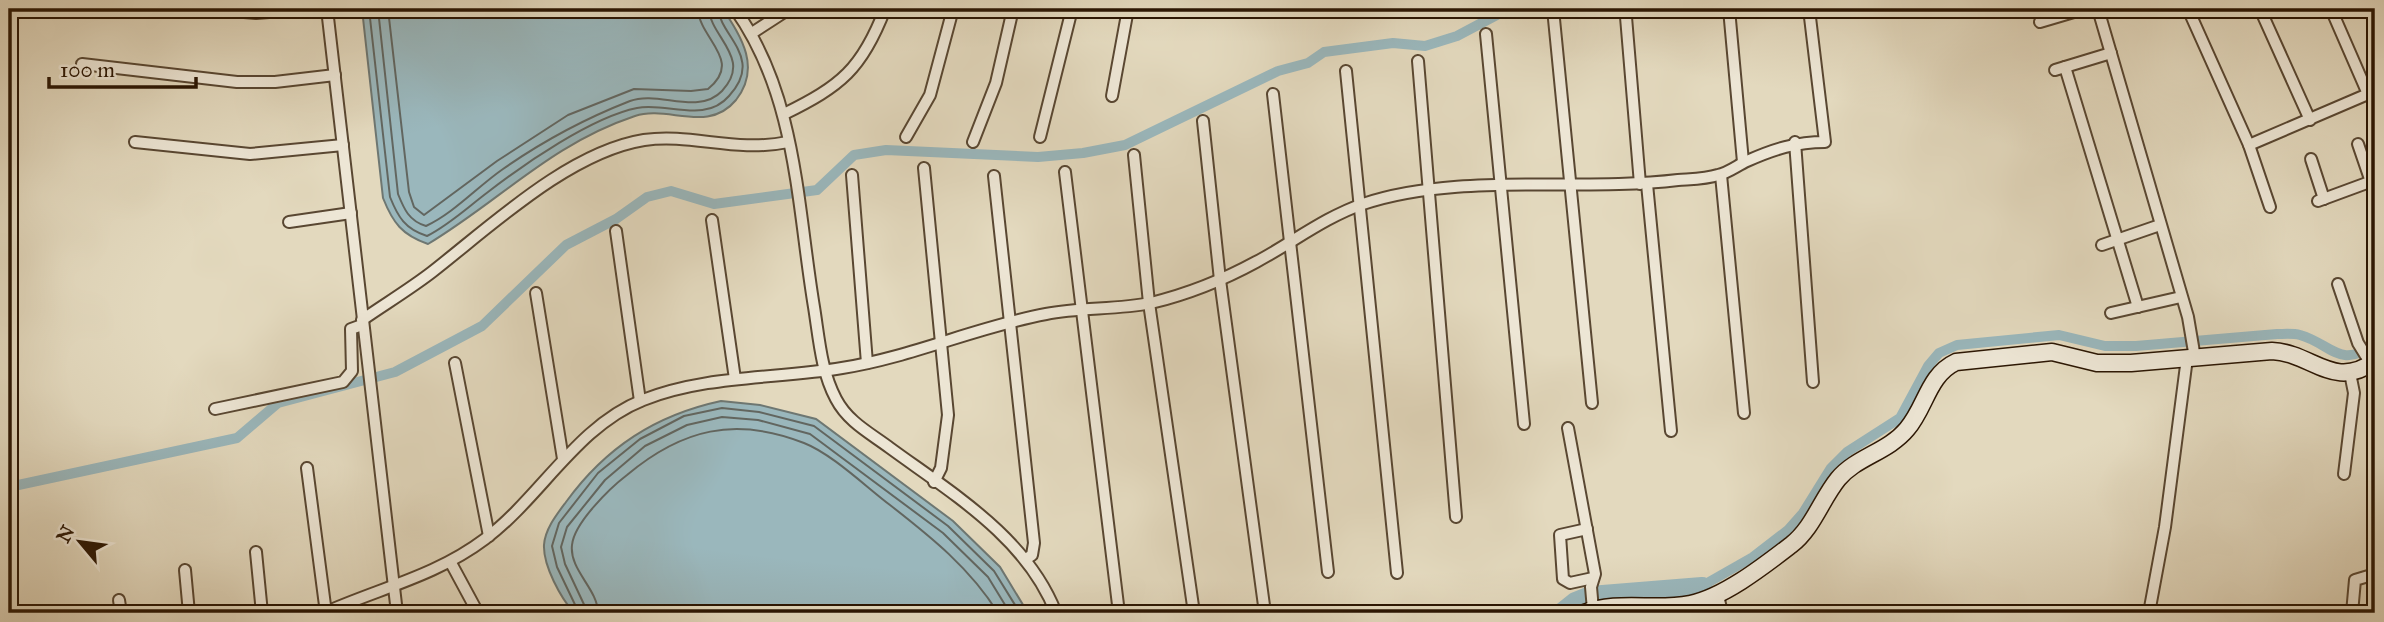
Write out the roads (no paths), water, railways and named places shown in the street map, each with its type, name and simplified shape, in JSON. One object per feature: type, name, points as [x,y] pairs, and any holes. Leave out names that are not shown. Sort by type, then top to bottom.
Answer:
[{"type":"street","points":[[208,9],[256,13],[308,9]]},
{"type":"street","points":[[327,9],[397,613]]},
{"type":"street","points":[[735,9],[752,33],[784,114],[799,187],[799,221],[825,371],[836,400],[852,421],[975,511],[1026,559],[1048,592],[1056,613]]},
{"type":"street","points":[[752,33],[789,9]]},
{"type":"street","points":[[784,114],[827,93],[856,66],[876,32],[884,9]]},
{"type":"street","points":[[906,137],[930,95],[953,9]]},
{"type":"street","points":[[973,142],[996,83],[1013,9]]},
{"type":"street","points":[[1040,137],[1072,9]]},
{"type":"street","points":[[1112,96],[1128,9]]},
{"type":"street","points":[[1553,9],[1592,403]]},
{"type":"street","points":[[1729,9],[1743,162]]},
{"type":"street","points":[[307,468],[326,613],[451,563],[489,536],[539,488],[563,459],[615,415],[639,401],[689,385],[825,371],[941,344],[1048,313],[1149,303],[1220,280],[1360,205],[1398,193],[1501,187],[1644,184],[1721,175],[1743,162],[1795,142],[1825,142],[1809,9]]},
{"type":"street","points":[[2040,22],[2084,9]]},
{"type":"street","points":[[2098,9],[2191,329],[2192,355],[2149,613]]},
{"type":"street","points":[[2188,9],[2249,145],[2270,207]]},
{"type":"street","points":[[2260,9],[2310,120]]},
{"type":"street","points":[[2249,145],[2365,96],[2368,88],[2331,9]]},
{"type":"street","points":[[1626,17],[1671,431]]},
{"type":"street","points":[[1486,34],[1524,424]]},
{"type":"street","points":[[2110,53],[2060,69],[2119,239],[2138,307]]},
{"type":"street","points":[[1418,61],[1456,517]]},
{"type":"street","points":[[82,64],[237,82],[275,82],[335,75]]},
{"type":"street","points":[[1346,71],[1397,573]]},
{"type":"street","points":[[1273,94],[1328,572]]},
{"type":"street","points":[[1203,121],[1220,280],[1265,613]]},
{"type":"street","points":[[215,409],[343,382],[352,371],[351,329],[429,274],[540,188],[624,145],[664,139],[762,148],[788,142]]},
{"type":"street","points":[[135,142],[250,154],[343,145]]},
{"type":"street","points":[[1795,142],[1813,382]]},
{"type":"street","points":[[2311,159],[2321,200],[2373,181],[2358,144]]},
{"type":"street","points":[[1133,155],[1149,303],[1194,613]]},
{"type":"street","points":[[924,168],[948,415],[941,468],[934,482]]},
{"type":"street","points":[[1065,172],[1119,613]]},
{"type":"street","points":[[852,175],[867,363]]},
{"type":"street","points":[[1721,175],[1744,413]]},
{"type":"street","points":[[994,176],[1034,543],[1032,555],[1026,559]]},
{"type":"street","points":[[289,222],[351,213]]},
{"type":"street","points":[[712,220],[735,379]]},
{"type":"street","points":[[2102,245],[2160,225]]},
{"type":"street","points":[[616,231],[639,401]]},
{"type":"street","points":[[1587,529],[1560,535],[1559,551],[1563,579],[1590,597],[1611,610],[1702,602],[1793,543],[1810,523],[1838,479],[1907,430],[1944,367],[1956,362],[2052,352],[2097,363],[2192,355],[2290,352],[2330,373],[2350,373],[2369,358],[2338,284]]},
{"type":"street","points":[[536,293],[563,459]]},
{"type":"street","points":[[2111,313],[2181,297]]},
{"type":"street","points":[[455,363],[489,536]]},
{"type":"street","points":[[2344,474],[2354,393],[2350,373]]},
{"type":"street","points":[[1568,428],[1595,574],[1590,597]]},
{"type":"street","points":[[256,552],[262,613]]},
{"type":"street","points":[[451,563],[478,613]]},
{"type":"street","points":[[185,570],[189,613]]},
{"type":"street","points":[[2352,613],[2355,580],[2375,575]]},
{"type":"street","points":[[120,600],[121,613]]},
{"type":"street","points":[[1702,602],[1722,613]]},
{"type":"water","points":[[362,9],[723,9],[737,31],[746,53],[747,76],[736,100],[725,110],[713,115],[635,116],[577,142],[428,244],[411,237],[400,227],[383,198]]},
{"type":"water","points":[[721,401],[760,405],[816,419],[953,521],[1000,567],[1028,613],[574,613],[554,581],[544,553],[545,539],[555,517],[581,482],[634,436],[675,415]]},
{"type":"waterway","points":[[9,487],[237,438],[278,403],[395,372],[482,326],[566,245],[616,219],[647,197],[671,191],[714,204],[817,190],[854,155],[886,150],[1038,157],[1083,153],[1125,145],[1278,71],[1308,63],[1324,52],[1393,43],[1425,46],[1457,36],[1508,9]]},
{"type":"waterway","points":[[1702,586],[1753,557],[1788,530],[1803,513],[1831,468],[1847,452],[1900,418],[1928,366],[1939,353],[1957,345],[2059,335],[2105,346],[2136,346],[2291,334],[2311,339],[2336,353],[2353,355],[2375,344]]},
{"type":"waterway","points":[[1560,613],[1575,601],[1590,595],[1702,586],[1712,613]]}]
